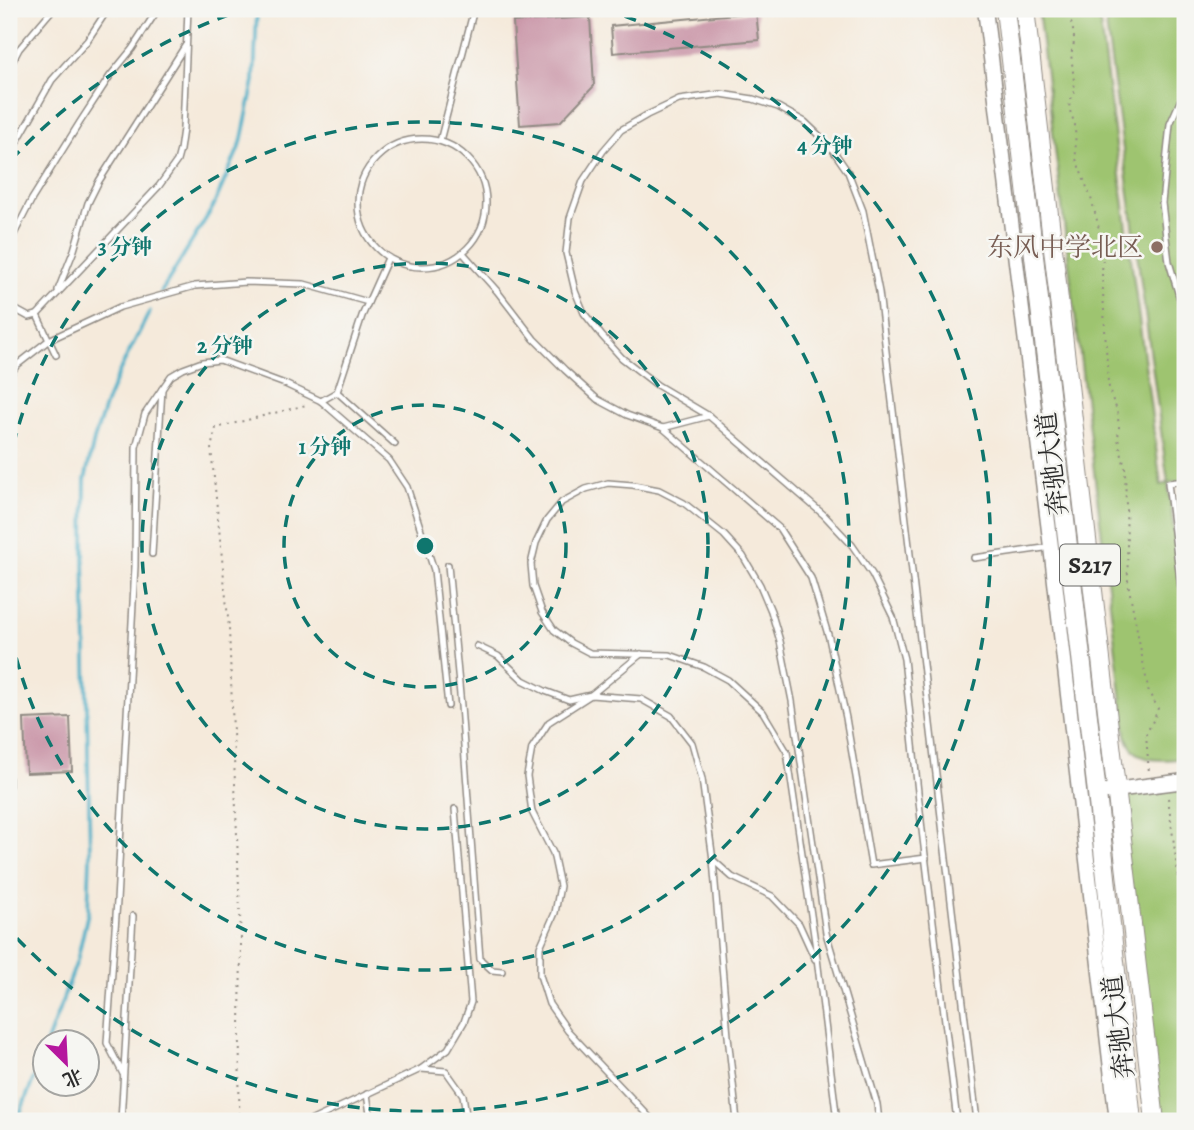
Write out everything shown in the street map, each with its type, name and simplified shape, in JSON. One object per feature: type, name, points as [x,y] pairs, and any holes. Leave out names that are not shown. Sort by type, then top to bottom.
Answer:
[{"type":"main road","name":"奔驰大道","points":[[1005,9],[1060,545],[1073,657],[1097,793],[1132,1121]]},
{"type":"main road","name":"奔驰大道","points":[[1025,9],[1155,1121]]},
{"type":"street","points":[[985,9],[1060,545]]},
{"type":"street","points":[[1073,657],[1117,1121]]},
{"type":"street","points":[[1097,793],[1185,781]]},
{"type":"lane","points":[[9,68],[19,50],[53,9]]},
{"type":"lane","points":[[9,156],[52,80],[88,41],[108,9]]},
{"type":"lane","points":[[9,244],[32,200],[80,122],[158,9]]},
{"type":"lane","points":[[9,306],[29,317],[37,315],[159,186],[177,160],[183,130],[188,9]]},
{"type":"lane","points":[[440,141],[474,9]]},
{"type":"lane","points":[[56,295],[88,204],[99,181],[187,43]]},
{"type":"lane","points":[[1185,90],[1170,124],[1163,203],[1169,262],[1185,316]]},
{"type":"lane","points":[[957,1121],[904,659],[893,617],[872,574],[852,545],[824,515],[709,416],[657,385],[622,358],[584,313],[575,291],[566,253],[570,218],[583,181],[621,130],[680,100],[721,94],[753,99],[778,107],[805,122],[830,146],[848,172],[863,211],[879,292],[977,1121]]},
{"type":"lane","points":[[419,139],[440,141],[465,155],[479,172],[486,192],[486,214],[480,232],[463,253],[436,266],[404,265],[388,258],[363,229],[358,206],[360,185],[372,164],[393,146],[419,139]]},
{"type":"lane","points":[[463,253],[534,339],[597,399],[663,428],[779,528],[811,578],[829,638],[846,718],[871,865],[926,858]]},
{"type":"lane","points":[[321,401],[337,393],[362,316],[388,258]]},
{"type":"lane","points":[[9,376],[18,365],[49,340],[120,307],[195,286],[246,282],[304,284],[368,302]]},
{"type":"lane","points":[[37,315],[56,355]]},
{"type":"lane","points":[[123,1074],[107,1043],[135,566],[136,447],[145,414],[171,376],[202,362],[220,360],[285,384],[321,401],[389,460],[407,487],[434,570],[448,706]]},
{"type":"lane","points":[[152,554],[162,389]]},
{"type":"lane","points":[[337,393],[395,444]]},
{"type":"lane","points":[[663,428],[709,416]]},
{"type":"lane","points":[[1185,481],[1168,483],[1183,585],[1185,621]]},
{"type":"lane","points":[[837,1121],[818,965],[787,752],[763,712],[729,680],[704,667],[670,655],[590,653],[554,630],[542,612],[533,586],[531,564],[536,543],[547,520],[562,502],[586,489],[608,483],[633,485],[659,490],[684,503],[724,535],[743,556],[760,585],[780,641],[792,701],[826,933],[877,1104],[879,1121]]},
{"type":"lane","points":[[974,558],[1060,545]]},
{"type":"lane","points":[[448,565],[480,959]]},
{"type":"lane","points":[[477,646],[498,656],[523,680],[569,700],[591,695],[641,699],[671,716],[692,743],[702,779],[713,860],[737,1121]]},
{"type":"lane","points":[[641,654],[591,695],[549,722],[532,748],[527,776],[532,812],[554,853],[560,886],[555,913],[540,947],[540,975],[549,1004],[568,1031],[653,1121]]},
{"type":"lane","points":[[9,779],[9,785]]},
{"type":"lane","points":[[310,1121],[421,1069],[448,1049],[464,1022],[471,1002],[455,809]]},
{"type":"lane","points":[[713,860],[732,877],[772,896],[799,923],[818,965]]},
{"type":"lane","points":[[121,1121],[133,916]]},
{"type":"lane","points":[[466,940],[492,970],[502,971]]},
{"type":"lane","points":[[421,1069],[446,1071],[463,1095],[467,1121]]},
{"type":"lane","points":[[367,1094],[371,1121]]},
{"type":"path","points":[[1067,9],[1074,37],[1071,53],[1075,91],[1069,108],[1075,125],[1076,159],[1091,198],[1103,254],[1108,383],[1117,410],[1118,439],[1125,468],[1128,583],[1149,693],[1158,708],[1146,734],[1150,786]]},
{"type":"path","points":[[239,1121],[241,940],[229,628],[211,448],[216,428],[321,401]]},
{"type":"path","points":[[1166,783],[1185,929]]},
{"type":"green space","points":[[1038,9],[1098,9],[1161,485],[1168,483],[1185,621],[1185,758],[1158,760],[1142,756],[1135,752],[1126,735]]},
{"type":"green space","name":"东风中学北区","points":[[1104,9],[1185,9],[1185,481],[1168,483]]},
{"type":"green space","points":[[1185,781],[1185,1121],[1155,1121],[1117,790]]},
{"type":"building","points":[[756,12],[759,40],[613,53],[611,26]]},
{"type":"building","points":[[590,17],[594,86],[560,122],[520,125],[513,22]]},
{"type":"building","points":[[1185,498],[1185,576],[1184,576],[1173,500]]},
{"type":"building","points":[[70,717],[72,771],[26,773],[24,719]]},
{"type":"waterway","points":[[161,292],[213,207],[241,143],[254,81],[257,9]]},
{"type":"waterway","points":[[52,1028],[77,961],[88,912],[90,858],[85,480],[106,403],[150,311]]},
{"type":"waterway","points":[[17,1121],[32,1083]]},
{"type":"place","name":"东风中学北区","points":[[1157,247]]}]
